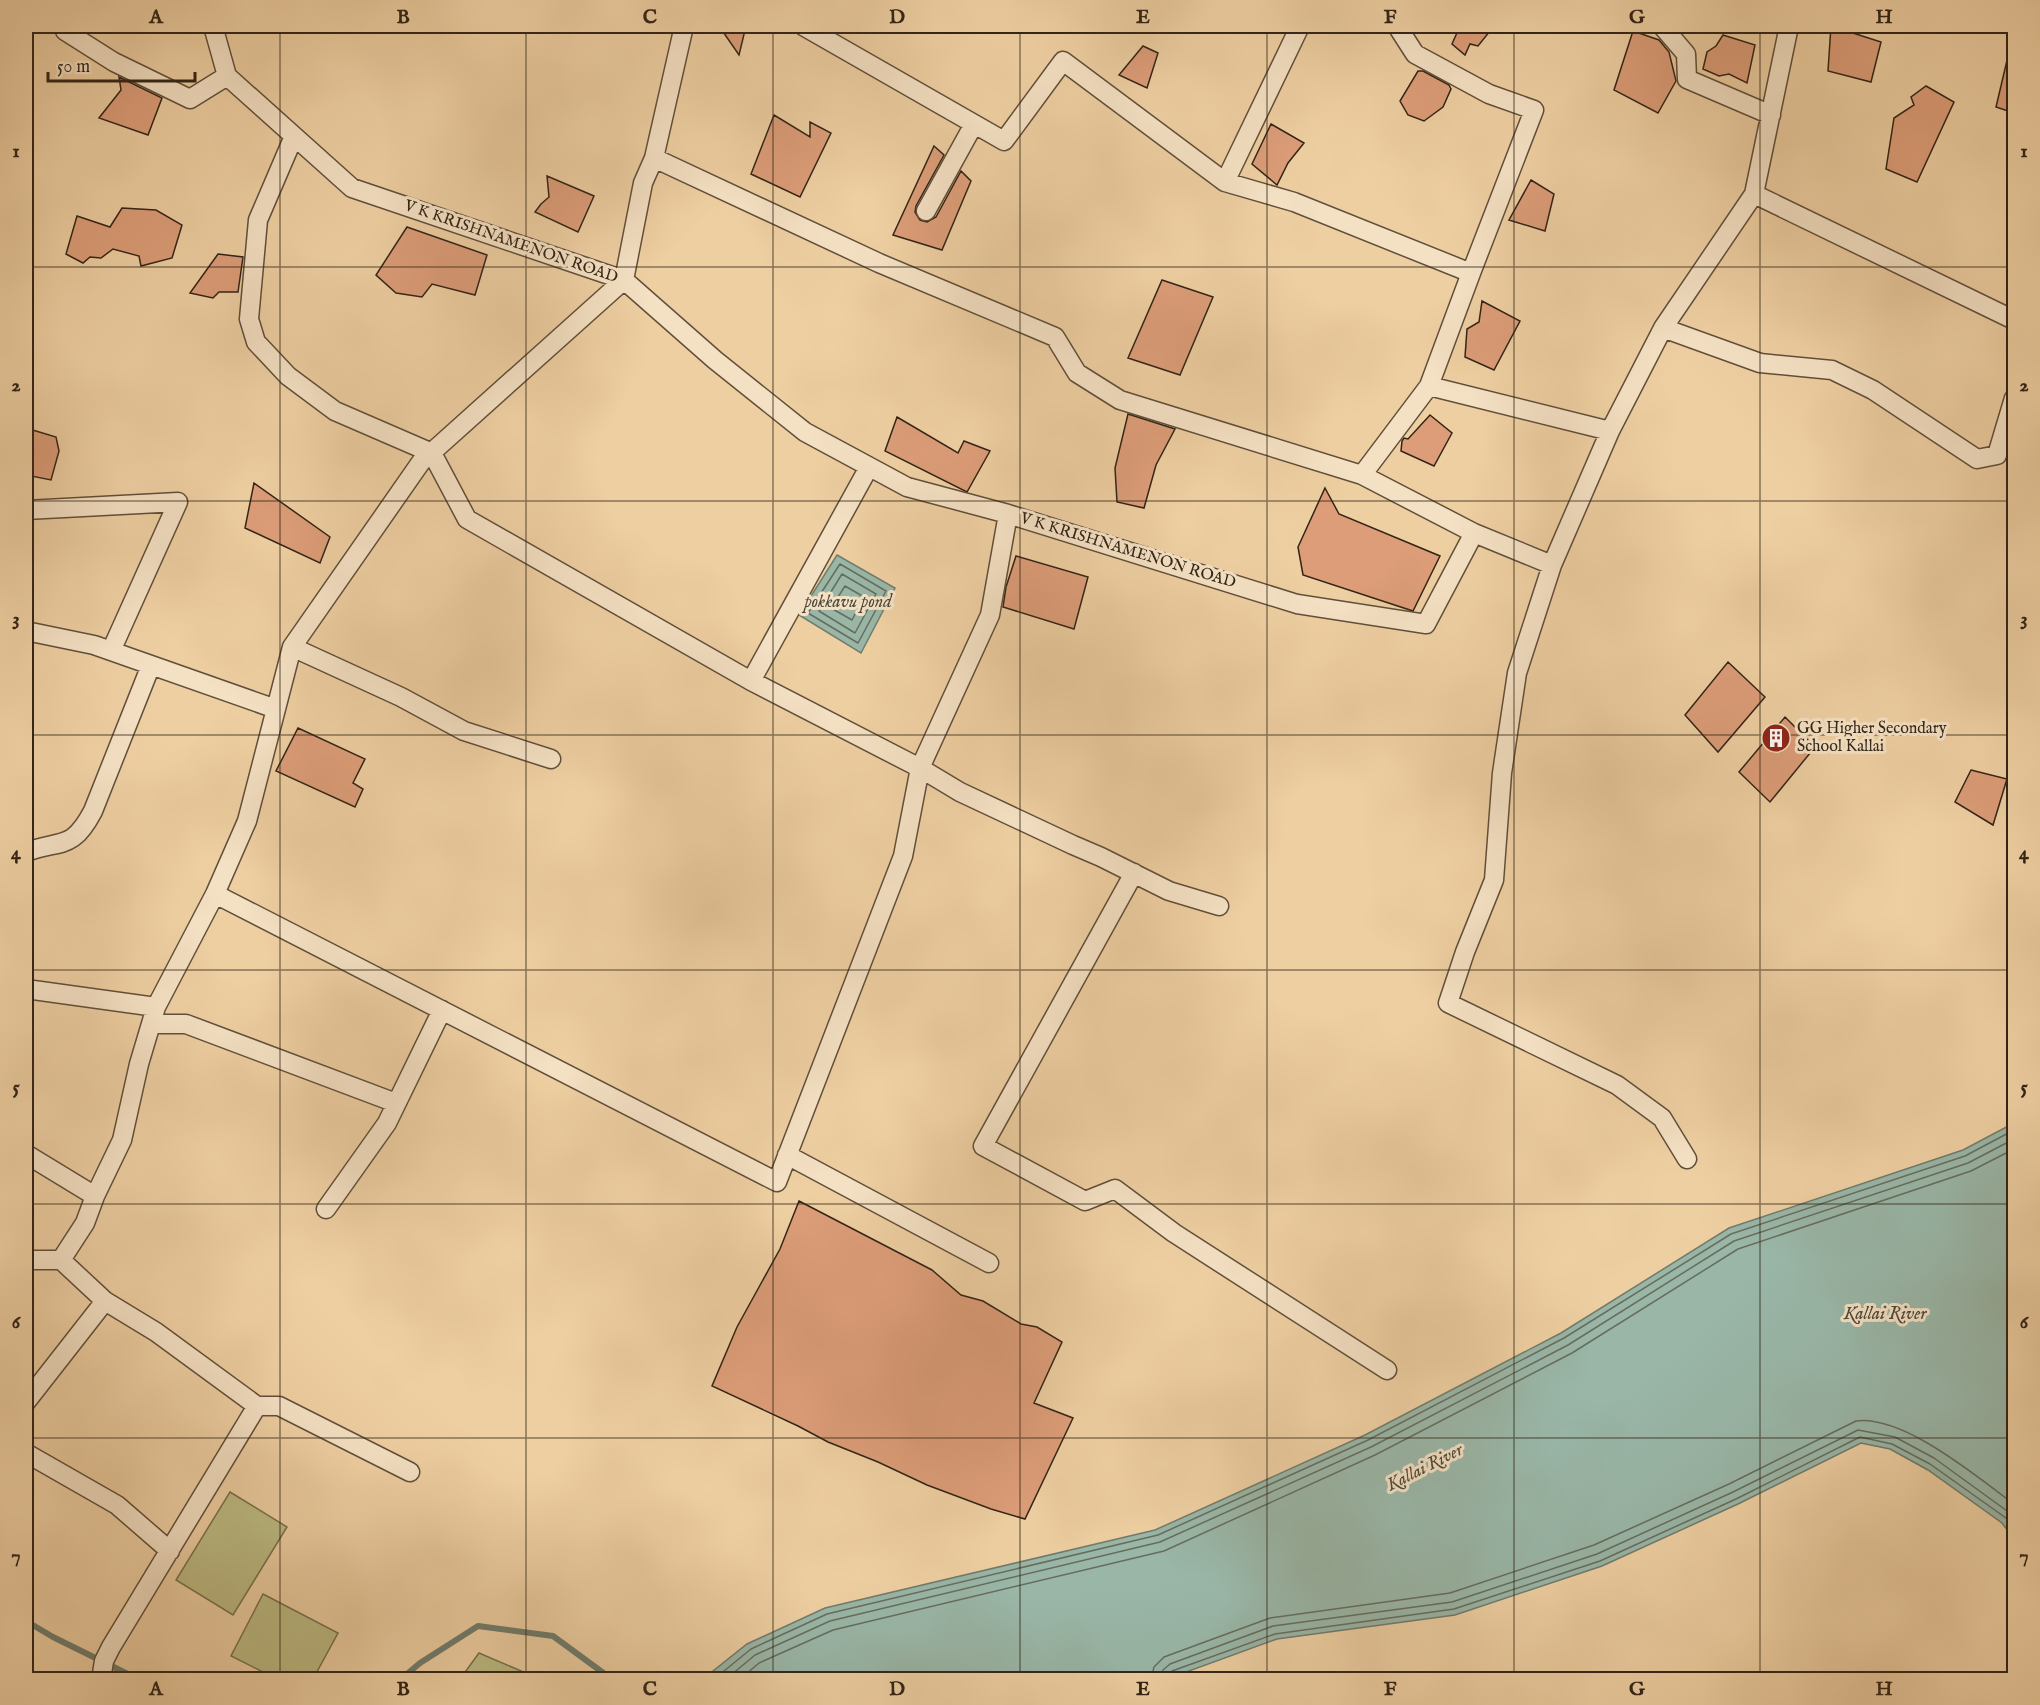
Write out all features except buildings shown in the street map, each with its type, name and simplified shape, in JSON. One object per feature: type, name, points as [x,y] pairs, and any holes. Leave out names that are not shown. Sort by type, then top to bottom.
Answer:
[{"type":"street","points":[[65,31],[114,62],[190,99],[227,76],[213,26]]},
{"type":"street","points":[[61,1260],[85,1223],[94,1196],[122,1140],[153,1015],[215,894],[247,821],[292,647],[421,462],[624,280],[643,183],[654,158],[684,26]]},
{"type":"street","points":[[803,26],[1004,141],[1063,61],[1225,182],[1294,202],[1471,273]]},
{"type":"street","points":[[1225,182],[1300,26]]},
{"type":"street","points":[[1362,475],[1429,386],[1534,110],[1489,94],[1414,54],[1397,26]]},
{"type":"street","points":[[1662,26],[1686,54],[1687,79],[1771,115]]},
{"type":"street","points":[[1687,1160],[1662,1118],[1617,1085],[1448,1003],[1465,952],[1494,880],[1502,773],[1517,673],[1552,565],[1610,431],[1663,328],[1754,194],[1789,26]]},
{"type":"street","name":"V K KRISHNAMENON ROAD","points":[[227,76],[352,188],[624,280],[715,360],[805,432],[908,487],[1008,514],[1297,604],[1426,624],[1474,533]]},
{"type":"street","points":[[926,211],[974,124]]},
{"type":"street","points":[[294,136],[258,220],[249,319],[256,342],[288,376],[336,411],[432,453],[467,519],[751,681],[920,768],[960,792],[1169,891],[1219,906]]},
{"type":"street","points":[[654,158],[879,263],[1055,337],[1077,373],[1120,400],[1362,475],[1474,533],[1552,565]]},
{"type":"street","points":[[1754,194],[2014,320]]},
{"type":"street","points":[[1663,328],[1760,363],[1832,370],[1873,390],[1977,459],[1997,456],[2014,398]]},
{"type":"street","points":[[1429,386],[1610,431]]},
{"type":"street","points":[[751,681],[869,467]]},
{"type":"street","points":[[26,510],[178,502],[111,651]]},
{"type":"street","points":[[215,894],[777,1182],[903,856],[920,768],[990,615],[1008,514]]},
{"type":"street","points":[[26,631],[94,645],[276,709]]},
{"type":"street","points":[[292,647],[401,697],[464,731],[551,759]]},
{"type":"street","points":[[26,852],[72,839],[83,830],[93,811],[151,665]]},
{"type":"street","points":[[1134,873],[983,1146],[1085,1201],[1115,1189],[1174,1233],[1387,1370]]},
{"type":"street","points":[[26,989],[186,1024],[396,1103]]},
{"type":"street","points":[[326,1209],[387,1123],[442,1010]]},
{"type":"street","points":[[26,1154],[94,1196]]},
{"type":"street","points":[[788,1155],[989,1263]]},
{"type":"street","points":[[26,1260],[61,1260],[105,1301],[156,1332],[257,1406],[279,1406],[410,1472]]},
{"type":"street","points":[[26,1402],[105,1301]]},
{"type":"street","points":[[101,1677],[104,1661],[111,1647],[257,1406]]},
{"type":"street","points":[[26,1453],[117,1505],[170,1551]]},
{"type":"shaded area","points":[[230,1492],[287,1527],[233,1615],[176,1580]]},
{"type":"shaded area","points":[[263,1594],[338,1633],[313,1679],[277,1679],[231,1656]]},
{"type":"shaded area","points":[[479,1653],[540,1679],[460,1679]]},
{"type":"water","name":"pokkavu pond","points":[[837,555],[895,588],[861,653],[799,615]]},
{"type":"water","name":"Kallai River","points":[[2014,1123],[2014,1539],[2002,1523],[1928,1470],[1890,1449],[1861,1443],[1738,1504],[1602,1566],[1455,1615],[1277,1639],[1167,1679],[703,1679],[747,1644],[825,1608],[1155,1530],[1365,1435],[1561,1333],[1729,1228],[1963,1150]]},
{"type":"waterway","points":[[26,1621],[140,1680]]},
{"type":"waterway","points":[[400,1680],[420,1663],[478,1626],[553,1636],[613,1680]]},
{"type":"place","name":"GG Higher Secondary School Kallai","points":[[1776,738]]}]
